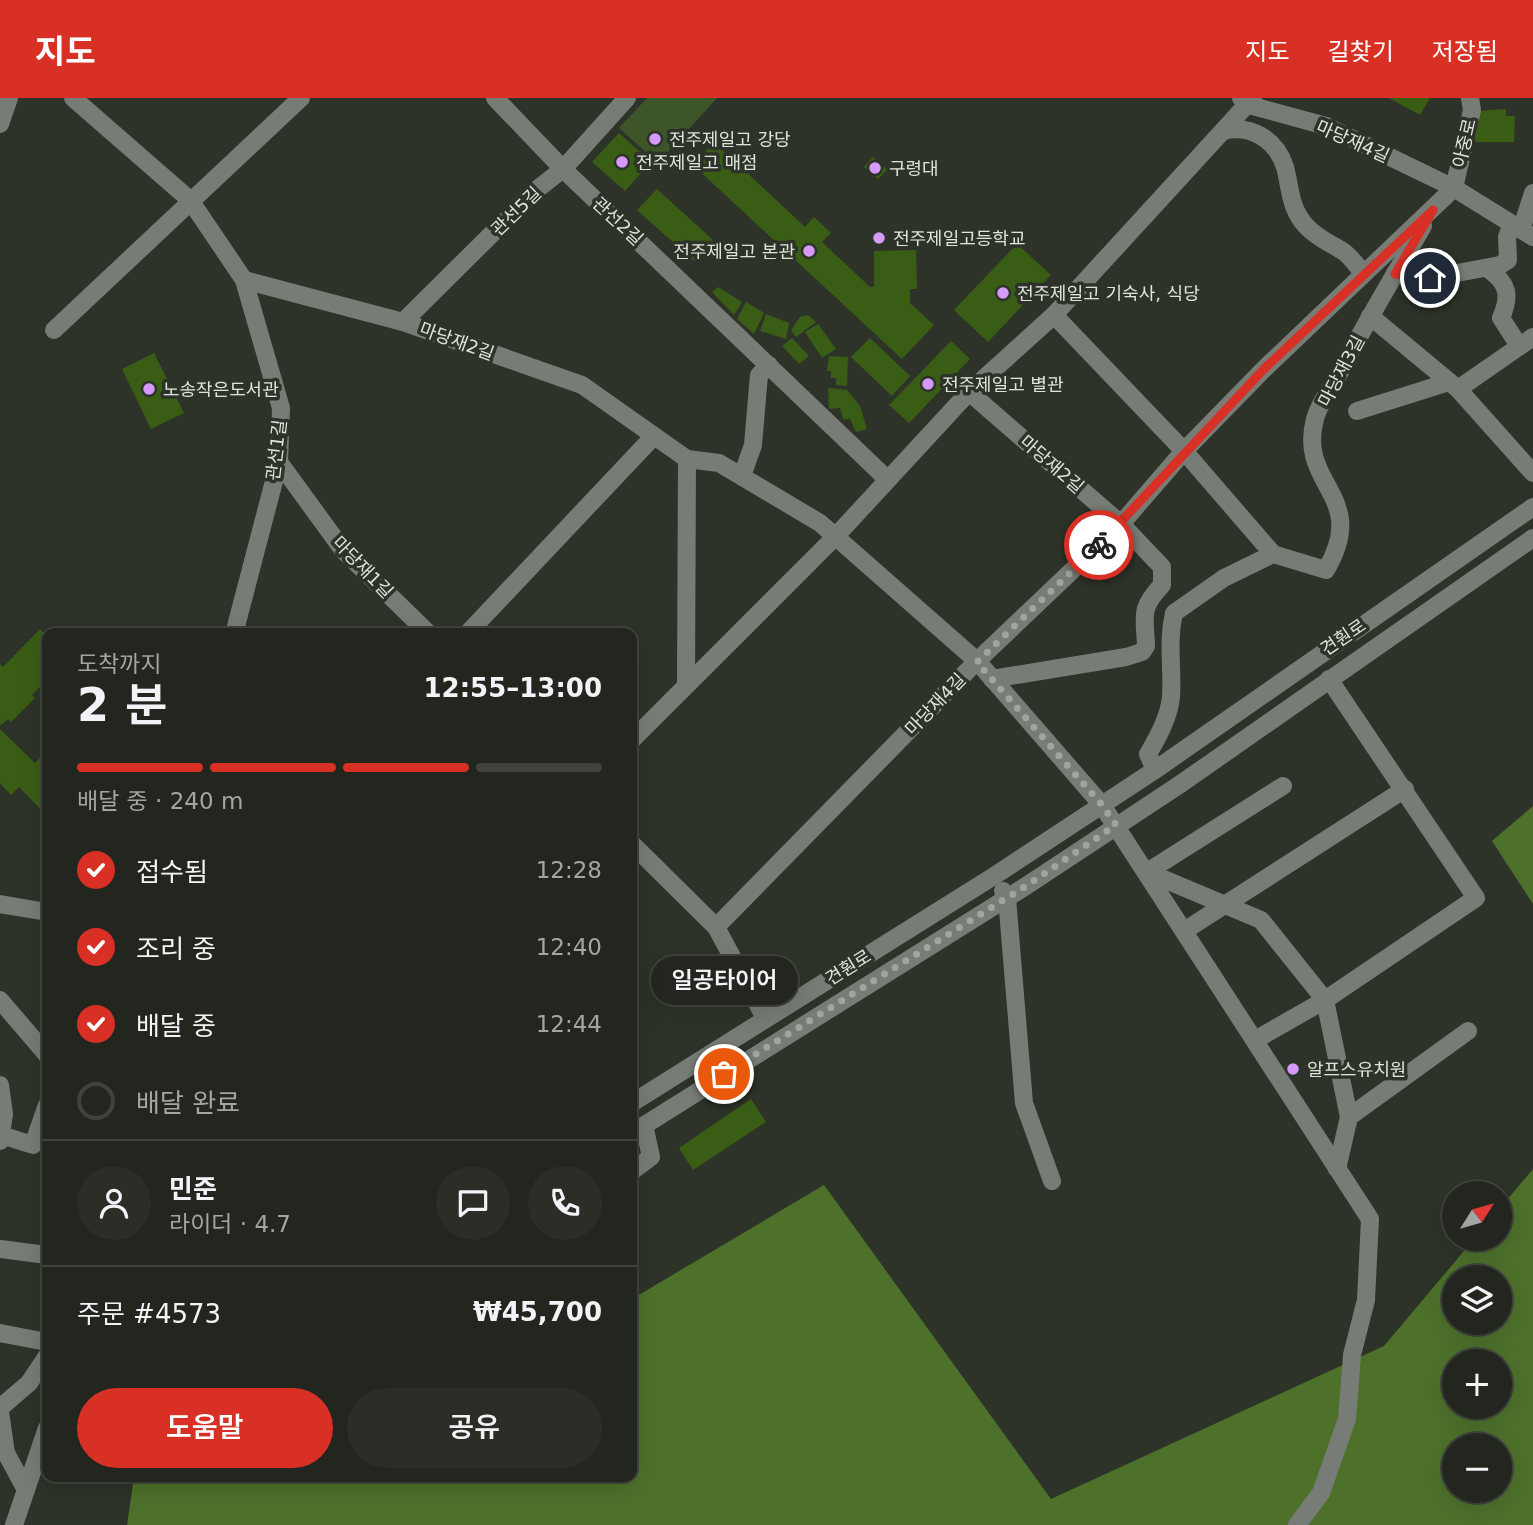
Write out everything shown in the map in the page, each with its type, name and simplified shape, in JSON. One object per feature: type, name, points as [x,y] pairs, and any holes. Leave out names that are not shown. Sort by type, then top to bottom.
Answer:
[{"type":"street","points":[[0,124],[9,98]]},
{"type":"street","name":"관선1길","points":[[73,98],[190,200],[244,279],[281,408],[279,462],[236,628]]},
{"type":"street","points":[[54,330],[301,98]]},
{"type":"street","name":"관선2길","points":[[495,98],[563,169],[769,365]]},
{"type":"street","name":"관선5길","points":[[403,322],[535,191],[563,169],[627,98]]},
{"type":"street","name":"아중로","points":[[1454,188],[1472,110],[1470,98]]},
{"type":"street","name":"마당재4길","points":[[1054,314],[1248,100],[1326,126],[1454,188],[1522,231]]},
{"type":"street","points":[[1220,132],[1241,126],[1262,136],[1285,166],[1289,198],[1300,219],[1323,242],[1343,251],[1363,273]]},
{"type":"street","name":"마당재4길","points":[[716,927],[977,662],[1121,524],[1184,451],[1363,273],[1454,188]]},
{"type":"street","points":[[1395,274],[1430,278],[1488,269],[1508,260],[1507,237],[1522,231],[1533,193]]},
{"type":"street","points":[[1433,210],[1370,316],[1453,385],[1533,472]]},
{"type":"street","points":[[1357,411],[1453,385],[1526,342],[1501,318],[1508,300],[1507,290],[1504,281],[1488,269]]},
{"type":"street","name":"마당재2길","points":[[244,279],[403,322],[582,385],[687,459],[719,463],[820,523],[977,662],[1102,805]]},
{"type":"street","points":[[637,735],[836,536],[970,393],[1054,314],[1184,451],[1273,554],[1224,578],[1174,613],[1168,637],[1171,699],[1161,731],[1148,754],[1155,770]]},
{"type":"street","name":"마당재3길","points":[[1273,554],[1326,570],[1339,548],[1342,516],[1314,465],[1315,420],[1370,316]]},
{"type":"street","points":[[741,476],[753,444],[759,375],[769,365],[887,479]]},
{"type":"street","name":"마당재2길","points":[[970,393],[1121,524],[1161,566],[1162,585],[1149,598],[1142,616],[1146,646],[1142,652],[992,679]]},
{"type":"street","points":[[473,628],[654,436]]},
{"type":"street","points":[[686,685],[687,459]]},
{"type":"street","name":"마당재1길","points":[[279,462],[343,550],[423,628]]},
{"type":"street","name":"견훤로","points":[[637,1100],[994,876],[1155,770],[1533,507]]},
{"type":"street","name":"견훤로","points":[[638,1129],[1007,898],[1179,785],[1533,538]]},
{"type":"street","name":"견훤로","points":[[1255,1040],[1325,1000],[1476,898],[1329,679]]},
{"type":"street","points":[[1147,872],[1283,786]]},
{"type":"street","points":[[1184,931],[1405,789]]},
{"type":"street","points":[[1102,805],[1370,1219],[1366,1300],[1352,1355],[1347,1419],[1321,1493],[1297,1525]]},
{"type":"street","points":[[637,849],[716,927],[765,1018]]},
{"type":"street","points":[[1147,872],[1261,919],[1325,1000],[1349,1117],[1337,1169]]},
{"type":"street","points":[[994,876],[1007,898],[1024,1103],[1052,1181]]},
{"type":"street","points":[[0,904],[42,911]]},
{"type":"street","points":[[0,1000],[42,1049]]},
{"type":"street","points":[[1349,1117],[1468,1031]]},
{"type":"street","points":[[0,1085],[4,1114],[0,1141]]},
{"type":"street","points":[[1,1135],[33,1145],[42,1119]]},
{"type":"street","points":[[637,1167],[651,1157],[638,1129]]},
{"type":"street","points":[[0,1249],[42,1254]]},
{"type":"street","points":[[0,1333],[42,1341]]},
{"type":"street","points":[[26,1490],[3,1451],[0,1410],[29,1383],[42,1364]]},
{"type":"street","points":[[14,1525],[42,1443]]},
{"type":"green space","name":"전주제일고 강당","points":[[647,98],[717,98],[658,163],[619,128]]},
{"type":"green space","points":[[1533,806],[1533,904],[1492,841]]},
{"type":"green space","points":[[1533,1169],[1533,1525],[127,1525],[133,1482],[637,1482],[637,1296],[824,1185],[1051,1499],[1384,1346],[1442,1277],[1442,1335],[1512,1335],[1512,1265],[1452,1265],[1464,1251],[1512,1251],[1512,1194]]},
{"type":"building","points":[[1389,98],[1430,98],[1420,115]]},
{"type":"building","points":[[1506,109],[1506,116],[1515,116],[1514,142],[1472,142],[1473,125],[1478,125],[1477,111]]},
{"type":"building","name":"전주제일고 매점","points":[[619,133],[651,162],[625,191],[592,162]]},
{"type":"building","name":"전주제일고 본관","points":[[714,142],[805,227],[814,217],[831,233],[822,242],[870,287],[874,287],[874,251],[916,250],[917,289],[910,289],[910,303],[934,325],[902,359],[693,165]]},
{"type":"building","name":"구령대","points":[[873,157],[887,170],[878,179],[864,167]]},
{"type":"building","points":[[657,189],[713,240],[694,261],[637,210]]},
{"type":"building","name":"전주제일고 기숙사, 식당","points":[[1017,244],[1051,275],[988,342],[954,310]]},
{"type":"building","points":[[718,287],[742,302],[734,315],[712,292]]},
{"type":"building","points":[[746,302],[764,313],[754,334],[737,319]]},
{"type":"building","points":[[766,314],[789,323],[786,339],[760,331]]},
{"type":"building","points":[[808,315],[816,322],[796,337],[791,330],[800,317]]},
{"type":"building","points":[[818,324],[836,349],[822,358],[805,332]]},
{"type":"building","points":[[792,338],[809,356],[799,364],[782,346]]},
{"type":"building","points":[[870,338],[910,376],[892,396],[851,357]]},
{"type":"building","name":"전주제일고 별관","points":[[951,341],[970,359],[909,423],[889,405]]},
{"type":"building","points":[[154,353],[184,413],[151,429],[122,369]]},
{"type":"building","points":[[829,356],[848,357],[847,386],[836,385],[836,378],[831,378],[831,371],[827,371]]},
{"type":"building","points":[[828,388],[847,390],[860,406],[867,429],[856,432],[850,419],[843,419],[840,408],[829,409]]},
{"type":"building","points":[[40,629],[42,631],[42,689],[40,687],[32,695],[35,698],[11,722],[8,719],[0,726],[0,664],[3,667]]},
{"type":"building","points":[[0,729],[35,763],[42,755],[42,811],[19,787],[11,795],[0,783]]},
{"type":"building","points":[[751,1099],[766,1122],[693,1170],[679,1148]]},
{"type":"way so far","points":[[724,1074],[1026,886],[1116,825],[1102,805],[977,662],[1099,545]]},
{"type":"place","name":"전주제일고 강당","points":[[655,139]]},
{"type":"place","name":"전주제일고 매점","points":[[622,162]]},
{"type":"place","name":"구령대","points":[[875,168]]},
{"type":"place","name":"전주제일고등학교","points":[[879,238]]},
{"type":"place","name":"전주제일고 본관","points":[[809,251]]},
{"type":"place","name":"전주제일고 기숙사, 식당","points":[[1003,293]]},
{"type":"place","name":"전주제일고 별관","points":[[928,384]]},
{"type":"place","name":"노송작은도서관","points":[[149,389]]},
{"type":"place","name":"알프스유치원","points":[[1293,1069]]},
{"type":"place","name":"일공타이어","points":[[724,1074]]},
{"type":"route","points":[[1099,545],[1121,524],[1184,451],[1263,370],[1433,210],[1395,274],[1430,278]]}]
